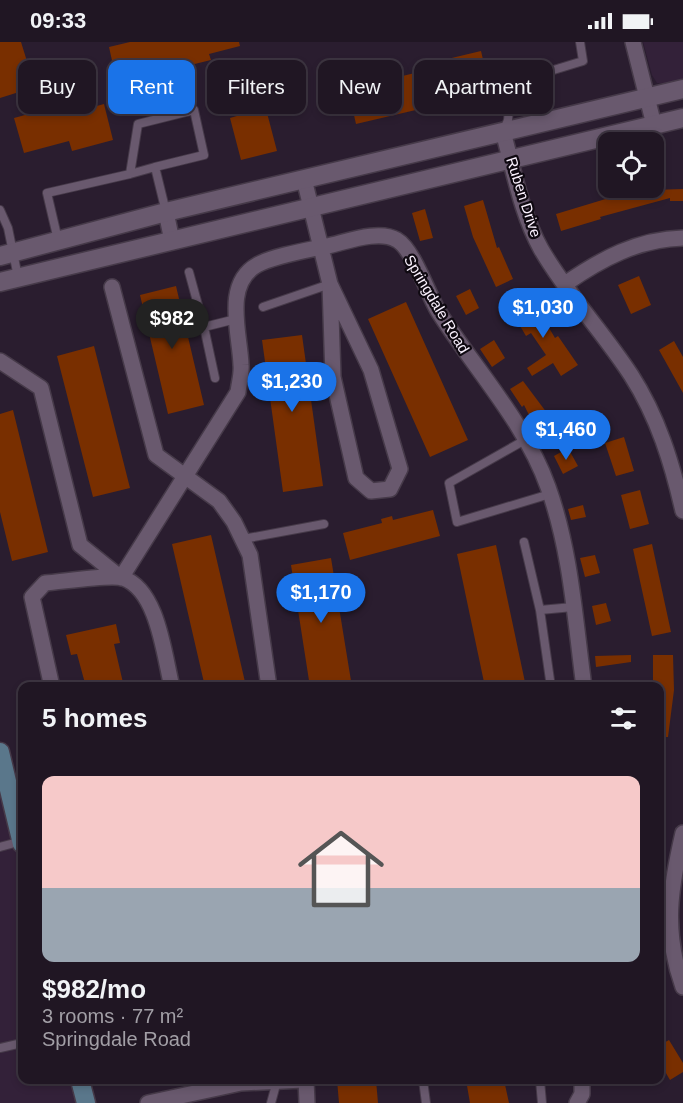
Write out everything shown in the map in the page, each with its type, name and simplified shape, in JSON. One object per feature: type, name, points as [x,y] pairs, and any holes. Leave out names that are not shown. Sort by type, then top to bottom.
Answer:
[{"type":"main road","points":[[0,752],[18,826]]},
{"type":"main road","points":[[81,1084],[86,1103]]},
{"type":"street","points":[[633,42],[654,125]]},
{"type":"street","points":[[6,254],[166,212],[683,89]]},
{"type":"street","points":[[0,282],[683,118]]},
{"type":"street","name":"Ruben Drive","points":[[503,132],[531,228],[541,248],[631,375],[648,405],[673,469],[683,511]]},
{"type":"street","points":[[304,179],[330,285],[333,377],[356,478],[371,492],[390,489],[400,469],[371,370],[330,285]]},
{"type":"street","points":[[166,212],[172,240]]},
{"type":"street","name":"Springdale Road","points":[[121,578],[238,392],[242,368],[236,319],[237,294],[243,274],[258,264],[321,247],[379,236],[398,241],[413,260],[437,309],[525,440],[550,494],[563,540],[583,682]]},
{"type":"street","points":[[565,284],[615,253],[663,239],[683,238]]},
{"type":"street","points":[[112,287],[156,455],[219,501],[243,539],[250,555],[268,682]]},
{"type":"street","points":[[0,361],[41,388],[80,545],[121,578],[139,588],[156,617],[171,682]]},
{"type":"street","points":[[51,682],[32,597],[45,583],[121,578]]},
{"type":"street","points":[[683,833],[670,891],[669,921],[672,948],[683,987]]},
{"type":"street","points":[[157,1102],[237,1084]]},
{"type":"street","points":[[305,1084],[307,1103]]},
{"type":"street","points":[[577,1103],[582,1094],[582,1084]]},
{"type":"lane","points":[[503,132],[508,120],[512,83],[583,61],[580,42]]},
{"type":"lane","points":[[58,240],[47,193],[130,174],[204,154],[194,110],[138,124],[130,174]]},
{"type":"lane","points":[[155,167],[166,212]]},
{"type":"lane","points":[[0,210],[8,228],[6,254],[18,277]]},
{"type":"lane","points":[[189,272],[215,378]]},
{"type":"lane","points":[[263,307],[330,285]]},
{"type":"lane","points":[[204,327],[236,319]]},
{"type":"lane","points":[[525,440],[449,483],[457,522],[550,494]]},
{"type":"lane","points":[[243,539],[324,524]]},
{"type":"lane","points":[[524,542],[540,610],[550,682]]},
{"type":"lane","points":[[540,610],[573,607]]},
{"type":"lane","points":[[0,847],[18,844]]},
{"type":"lane","points":[[0,1048],[18,1044]]},
{"type":"lane","points":[[272,1103],[276,1084]]},
{"type":"lane","points":[[424,1084],[426,1103]]},
{"type":"lane","points":[[540,1084],[542,1103]]},
{"type":"shaded area","points":[[643,42],[683,42],[683,80],[665,84],[657,83],[652,75]]},
{"type":"shaded area","points":[[0,752],[18,827],[18,1084],[81,1084],[86,1103],[0,1103]]},
{"type":"building","points":[[0,42],[21,42],[27,60],[18,60],[18,92],[0,98]]},
{"type":"building","points":[[130,42],[239,42],[240,46],[209,54],[211,60],[195,64],[195,60],[112,60],[109,47]]},
{"type":"building","points":[[481,51],[483,60],[443,60]]},
{"type":"building","points":[[414,73],[414,110],[402,113],[402,76]]},
{"type":"building","points":[[104,104],[113,140],[72,151],[69,141],[24,153],[14,118],[29,114],[96,114],[96,106]]},
{"type":"building","points":[[267,114],[277,151],[241,160],[230,118],[240,115]]},
{"type":"building","points":[[354,114],[399,114],[356,124]]},
{"type":"building","points":[[683,189],[683,201],[670,201],[670,198],[600,217],[601,219],[561,231],[556,214],[609,198],[664,198],[664,190]]},
{"type":"building","points":[[483,200],[497,248],[499,247],[513,279],[496,287],[473,237],[464,206]]},
{"type":"building","points":[[425,209],[433,238],[420,241],[412,213]]},
{"type":"building","points":[[639,276],[651,305],[631,314],[618,285]]},
{"type":"building","points":[[176,286],[204,405],[168,414],[140,295]]},
{"type":"building","points":[[470,289],[479,308],[466,315],[456,296]]},
{"type":"building","points":[[531,297],[555,338],[558,336],[578,365],[561,376],[553,363],[532,376],[527,368],[546,355],[531,333],[526,336],[510,309]]},
{"type":"building","points":[[406,302],[468,440],[430,457],[368,319]]},
{"type":"building","points":[[302,335],[323,486],[283,492],[262,340]]},
{"type":"building","points":[[494,340],[505,358],[492,367],[480,349]]},
{"type":"building","points":[[674,341],[683,357],[683,393],[659,350]]},
{"type":"building","points":[[94,346],[130,488],[93,497],[57,356]]},
{"type":"building","points":[[523,381],[547,413],[556,432],[541,439],[524,405],[522,407],[510,389]]},
{"type":"building","points":[[13,410],[48,552],[12,561],[0,512],[0,414]]},
{"type":"building","points":[[624,437],[634,471],[616,476],[605,443]]},
{"type":"building","points":[[568,448],[578,466],[563,474],[554,456]]},
{"type":"building","points":[[640,490],[649,524],[630,529],[621,495]]},
{"type":"building","points":[[583,505],[586,517],[571,520],[568,509]]},
{"type":"building","points":[[433,510],[440,536],[350,560],[343,533],[382,523],[381,519],[392,516],[393,520]]},
{"type":"building","points":[[211,535],[245,682],[204,682],[172,544]]},
{"type":"building","points":[[652,544],[671,632],[652,636],[633,549]]},
{"type":"building","points":[[496,545],[525,682],[484,682],[457,554]]},
{"type":"building","points":[[595,555],[600,573],[585,577],[580,558]]},
{"type":"building","points":[[331,558],[351,682],[309,682],[291,565]]},
{"type":"building","points":[[606,603],[611,621],[596,625],[592,606]]},
{"type":"building","points":[[116,624],[120,643],[114,644],[123,682],[85,682],[77,654],[71,655],[66,635]]},
{"type":"building","points":[[631,655],[631,662],[596,667],[595,656]]},
{"type":"building","points":[[653,655],[673,655],[674,690],[668,737],[664,737],[664,682],[653,682]]},
{"type":"building","points":[[669,1040],[683,1063],[683,1072],[670,1080],[664,1070],[664,1043]]},
{"type":"building","points":[[337,1084],[376,1084],[378,1103],[339,1103]]},
{"type":"building","points":[[467,1084],[505,1084],[509,1103],[470,1103]]}]
